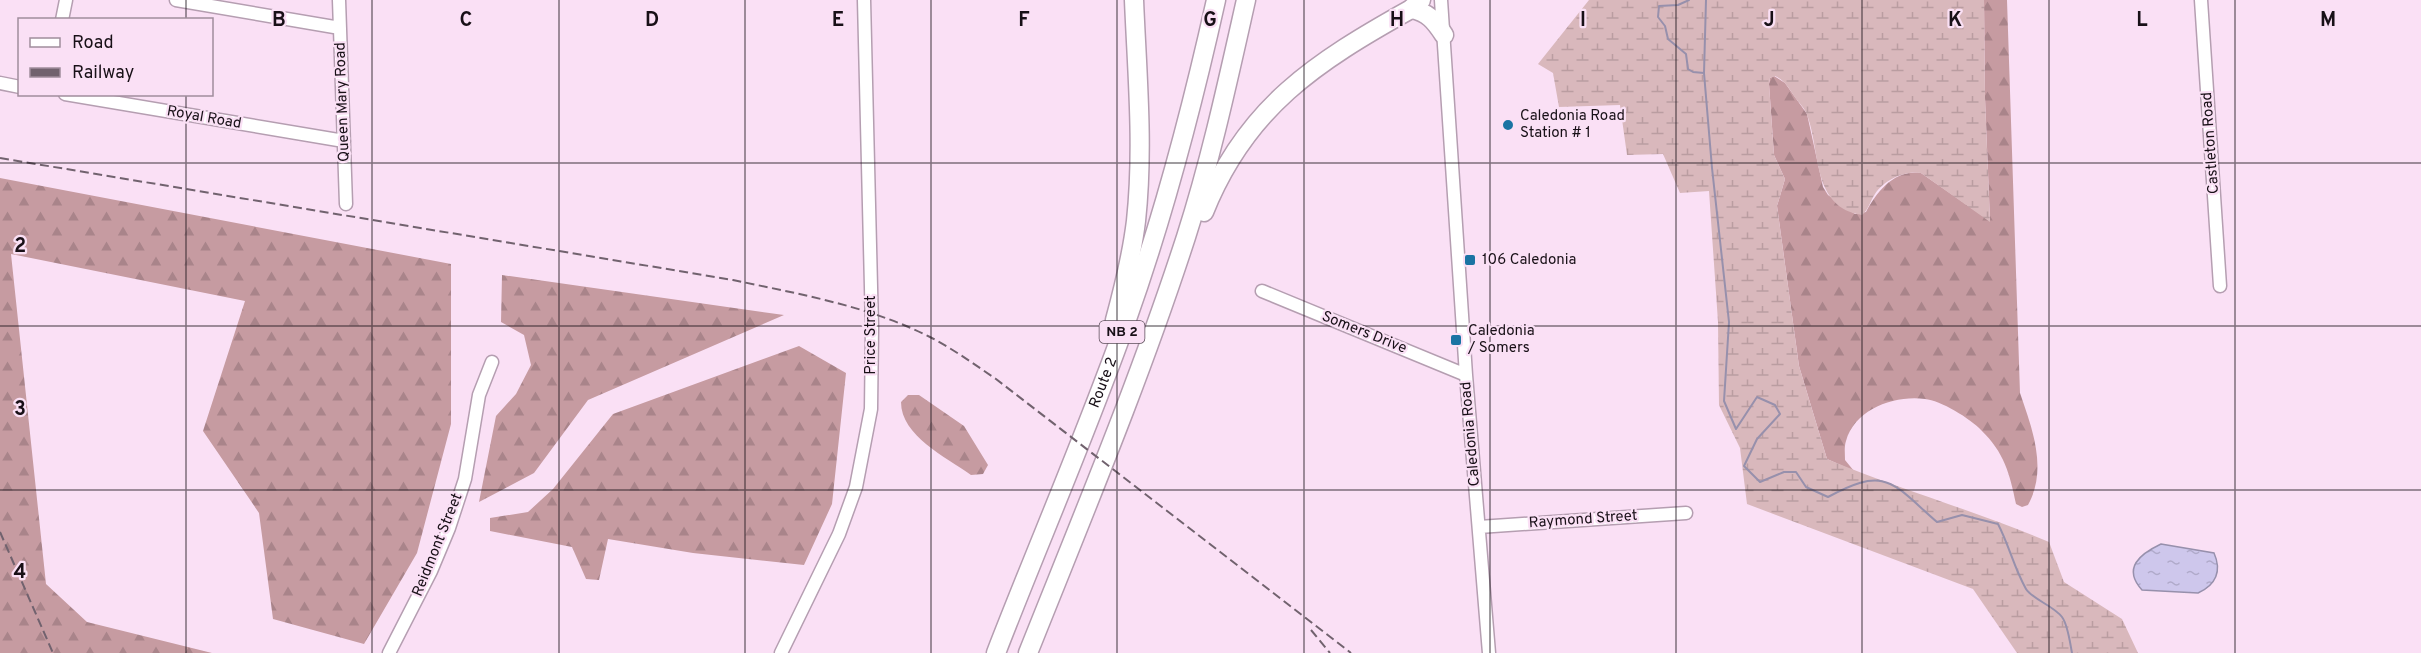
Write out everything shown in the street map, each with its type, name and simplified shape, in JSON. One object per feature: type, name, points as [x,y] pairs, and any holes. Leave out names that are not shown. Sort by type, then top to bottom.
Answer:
[{"type":"highway","points":[[1087,422],[1096,380],[1111,337],[1124,286],[1136,222],[1140,138],[1134,0]]},
{"type":"highway","name":"Route 2","points":[[996,653],[1127,318],[1161,215],[1216,0]]},
{"type":"highway","name":"Route 2","points":[[1028,653],[1126,407],[1163,304],[1204,173],[1246,0]]},
{"type":"highway","points":[[1163,304],[1181,271],[1221,171],[1257,120],[1291,86],[1342,49],[1416,4],[1434,19],[1444,35]]},
{"type":"street","points":[[62,18],[66,0]]},
{"type":"street","points":[[176,0],[237,5],[340,28]]},
{"type":"street","name":"Queen Mary Road","points":[[339,0],[346,204]]},
{"type":"street","name":"Price Street","points":[[781,653],[839,534],[856,487],[871,409],[872,328],[864,0]]},
{"type":"street","name":"Caledonia Road","points":[[1441,0],[1466,375],[1489,653]]},
{"type":"street","name":"Castleton Road","points":[[2201,0],[2220,286]]},
{"type":"street","points":[[0,83],[18,87]]},
{"type":"street","name":"Royal Road","points":[[77,96],[344,141]]},
{"type":"street","name":"Somers Drive","points":[[1262,291],[1466,375]]},
{"type":"street","name":"Reidmont Street","points":[[389,653],[431,571],[449,528],[465,479],[480,395],[492,362]]},
{"type":"street","name":"Raymond Street","points":[[1479,527],[1686,513]]},
{"type":"green space","points":[[1589,0],[1984,0],[1990,222],[1921,173],[1915,172],[1889,180],[1884,184],[1862,215],[1846,210],[1834,201],[1826,189],[1805,110],[1784,82],[1775,76],[1770,78],[1774,155],[1785,179],[1777,206],[1799,366],[1827,459],[2049,542],[2064,582],[2122,619],[2138,653],[2017,653],[1973,589],[1747,504],[1740,448],[1719,405],[1718,322],[1709,191],[1680,193],[1663,154],[1627,155],[1620,105],[1559,107],[1553,73],[1538,64]]},
{"type":"green space","points":[[1984,0],[2007,0],[2020,393],[2033,434],[2037,463],[2034,491],[2028,505],[2022,507],[2016,504],[2005,464],[1989,438],[1963,416],[1931,400],[1913,398],[1889,402],[1877,406],[1858,420],[1851,430],[1845,448],[1845,460],[1854,471],[1827,459],[1799,366],[1777,206],[1785,179],[1774,155],[1769,84],[1770,78],[1774,76],[1785,83],[1807,114],[1823,187],[1828,195],[1855,214],[1866,212],[1881,189],[1895,178],[1903,174],[1921,173],[1990,221]]},
{"type":"green space","points":[[0,178],[451,264],[451,424],[417,553],[364,644],[273,619],[259,513],[203,431],[245,301],[11,254],[46,584],[87,622],[212,653],[0,653]]},
{"type":"green space","points":[[502,275],[784,315],[588,400],[534,473],[479,502],[496,416],[516,394],[531,365],[524,335],[501,322]]},
{"type":"green space","points":[[799,346],[846,373],[832,504],[804,565],[693,553],[608,539],[599,580],[586,579],[572,547],[490,531],[490,518],[528,512],[553,489],[613,414]]},
{"type":"green space","points":[[908,395],[919,395],[964,426],[988,465],[983,474],[971,475],[927,445],[917,435],[908,425],[903,414],[901,402]]},
{"type":"water","points":[[2161,544],[2214,553],[2217,571],[2213,582],[2198,593],[2142,590],[2134,575],[2136,562],[2146,552]]},
{"type":"waterway","points":[[1689,0],[1678,5],[1659,6],[1658,17],[1665,26],[1668,39],[1686,54],[1688,69],[1704,73]]},
{"type":"waterway","points":[[1706,0],[1704,73],[1729,322],[1724,401],[1736,429],[1757,397],[1775,405],[1780,414],[1757,439],[1744,466],[1760,482],[1784,472],[1796,472],[1806,487],[1828,497],[1864,482],[1888,483],[1909,497],[1937,522],[1962,515],[1998,524],[2026,589],[2054,609],[2064,620],[2072,653]]},
{"type":"railway","points":[[0,158],[733,280],[833,302],[883,317],[939,342],[996,379],[1351,653]]},
{"type":"railway","points":[[0,532],[53,653]]},
{"type":"railway","points":[[1311,630],[1330,653]]},
{"type":"place","name":"Caledonia Road Station # 1","points":[[1508,125]]},
{"type":"place","name":"106 Caledonia","points":[[1470,260]]},
{"type":"place","name":"Caledonia / Somers","points":[[1456,340]]}]
